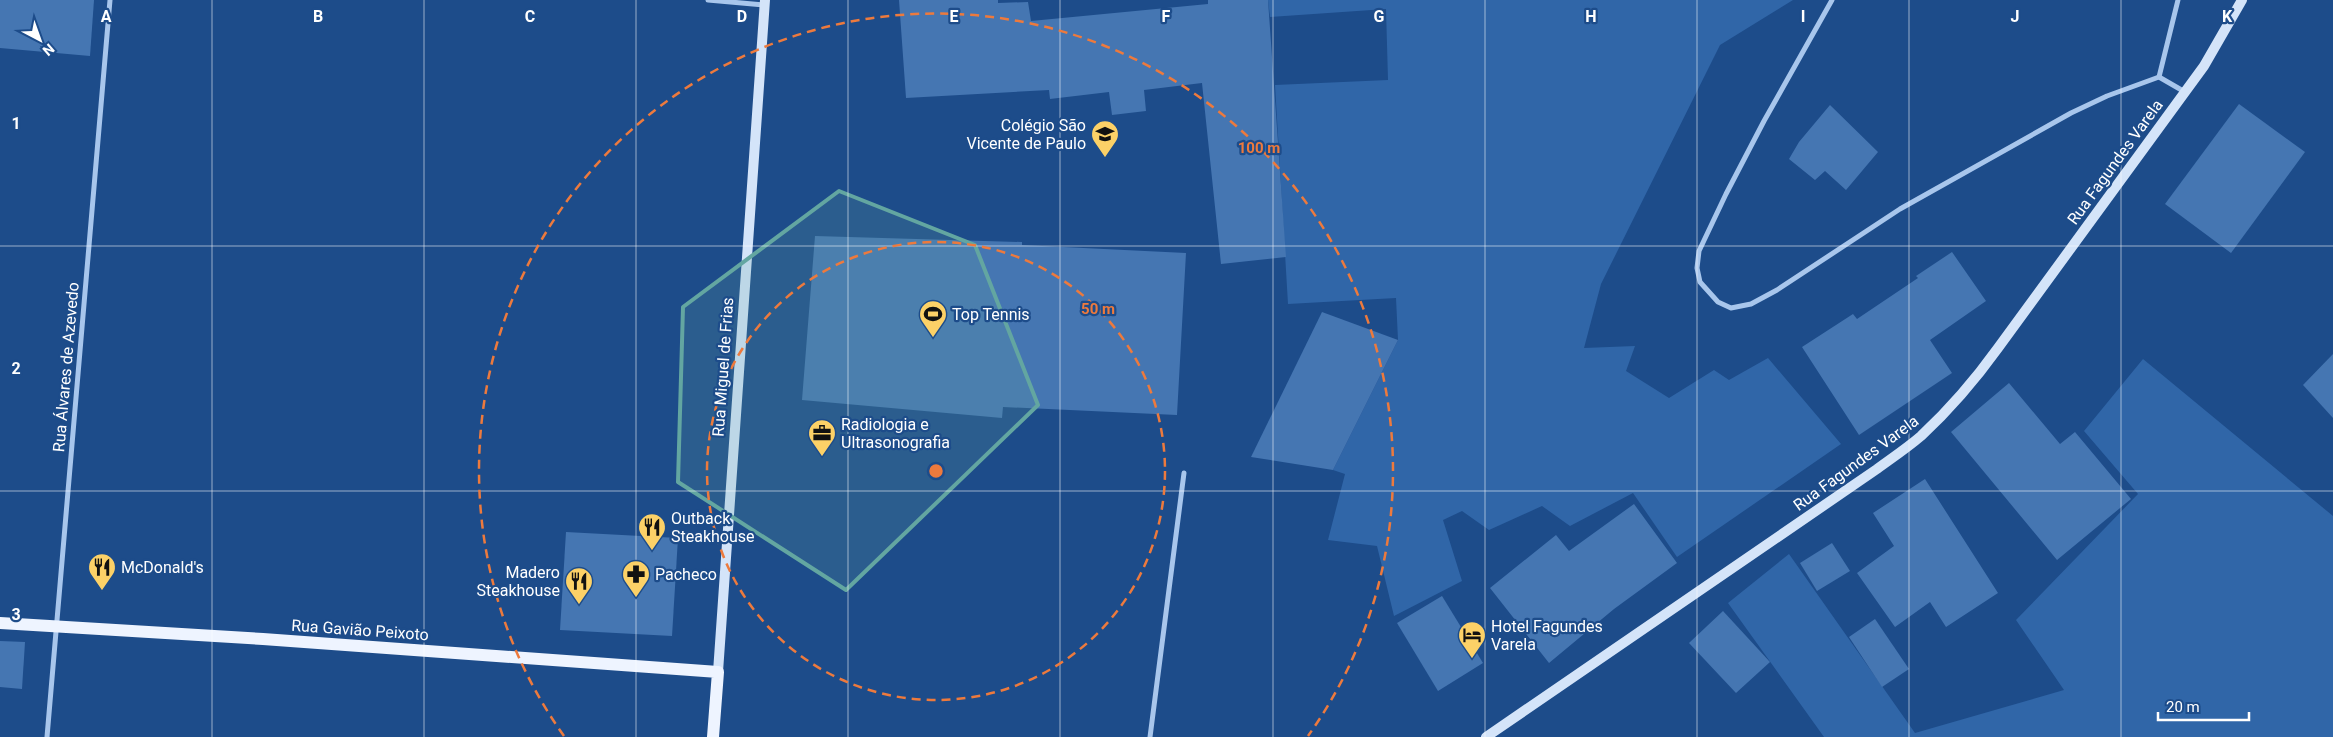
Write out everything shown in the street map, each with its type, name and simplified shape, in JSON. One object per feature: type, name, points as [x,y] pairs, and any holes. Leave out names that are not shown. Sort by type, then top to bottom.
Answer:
[{"type":"main road","name":"Rua Fagundes Varela","points":[[1486,737],[1831,502],[1920,437],[1971,384],[2185,92],[2208,58],[2242,0]]},
{"type":"main road","name":"Rua Miguel de Frias","points":[[713,737],[764,2]]},
{"type":"main road","name":"Rua Gavião Peixoto","points":[[0,623],[718,672]]},
{"type":"street","name":"Rua Álvares de Azevedo","points":[[47,737],[110,0]]},
{"type":"street","points":[[708,0],[764,2]]},
{"type":"street","points":[[1832,0],[1760,129],[1699,251],[1697,268],[1700,282],[1718,302],[1731,308],[1751,304],[1777,290],[1900,209],[2071,113],[2107,96],[2160,77]]},
{"type":"street","points":[[2160,77],[2178,0]]},
{"type":"street","points":[[2160,77],[2185,92]]},
{"type":"street","points":[[1150,737],[1184,473]]},
{"type":"highlighted area","points":[[839,191],[975,245],[1038,405],[846,590],[678,482],[683,307]]},
{"type":"shaded area","points":[[1268,0],[1793,0],[1720,45],[1601,284],[1584,348],[1635,346],[1626,371],[1669,398],[1714,370],[1729,380],[1768,358],[1841,444],[1677,557],[1633,493],[1570,526],[1542,506],[1489,530],[1462,511],[1443,520],[1462,581],[1394,616],[1377,546],[1328,540],[1345,474],[1333,470],[1398,340],[1396,298],[1288,304],[1275,85],[1388,80],[1386,9],[1270,17]]},
{"type":"shaded area","points":[[2143,359],[2333,516],[2333,737],[1824,737],[1728,603],[1789,554],[1915,733],[2064,690],[2016,620],[2138,494],[2084,431]]},
{"type":"building","points":[[0,0],[94,0],[90,56],[0,48]]},
{"type":"building","points":[[899,0],[998,0],[998,3],[1028,2],[1031,21],[1208,4],[1208,0],[1268,0],[1286,257],[1221,264],[1202,83],[1144,90],[1146,111],[1112,115],[1109,92],[1050,99],[1049,90],[906,98]]},
{"type":"building","points":[[2239,104],[2305,152],[2231,253],[2165,204]]},
{"type":"building","points":[[1830,105],[1878,152],[1846,190],[1825,171],[1815,180],[1789,159],[1799,142]]},
{"type":"building","points":[[815,236],[1022,242],[1022,245],[1186,253],[1177,415],[1003,407],[1002,418],[802,400]]},
{"type":"building","points":[[1952,252],[1986,301],[1930,340],[1952,373],[1859,435],[1802,347],[1853,314],[1857,319],[1918,278],[1916,276]]},
{"type":"building","points":[[1322,312],[1398,340],[1333,470],[1251,457]]},
{"type":"building","points":[[2333,354],[2333,418],[2303,385]]},
{"type":"building","points":[[2009,383],[2060,444],[2075,432],[2131,499],[2057,560],[1951,432]]},
{"type":"building","points":[[1925,479],[1998,593],[1946,627],[1930,602],[1895,627],[1857,573],[1894,546],[1873,513]]},
{"type":"building","points":[[1634,504],[1677,563],[1614,609],[1549,663],[1490,588],[1556,535],[1569,551]]},
{"type":"building","points":[[566,532],[678,538],[672,636],[560,630]]},
{"type":"building","points":[[1832,543],[1850,571],[1817,591],[1800,563]]},
{"type":"building","points":[[1442,596],[1483,663],[1438,691],[1397,623]]},
{"type":"building","points":[[1723,611],[1770,662],[1736,693],[1689,643]]},
{"type":"building","points":[[1875,619],[1909,669],[1882,687],[1849,637]]},
{"type":"building","points":[[0,641],[25,642],[22,689],[0,687]]},
{"type":"place","name":"Colégio São Vicente de Paulo","points":[[1105,158]]},
{"type":"place","name":"Top Tennis","points":[[933,338]]},
{"type":"place","name":"Radiologia e Ultrasonografia","points":[[822,457]]},
{"type":"place","name":"Outback Steakhouse","points":[[652,551]]},
{"type":"place","name":"McDonald's","points":[[102,591]]},
{"type":"place","name":"Pacheco","points":[[636,598]]},
{"type":"place","name":"Madero Steakhouse","points":[[579,605]]},
{"type":"place","name":"Hotel Fagundes Varela","points":[[1472,659]]}]
